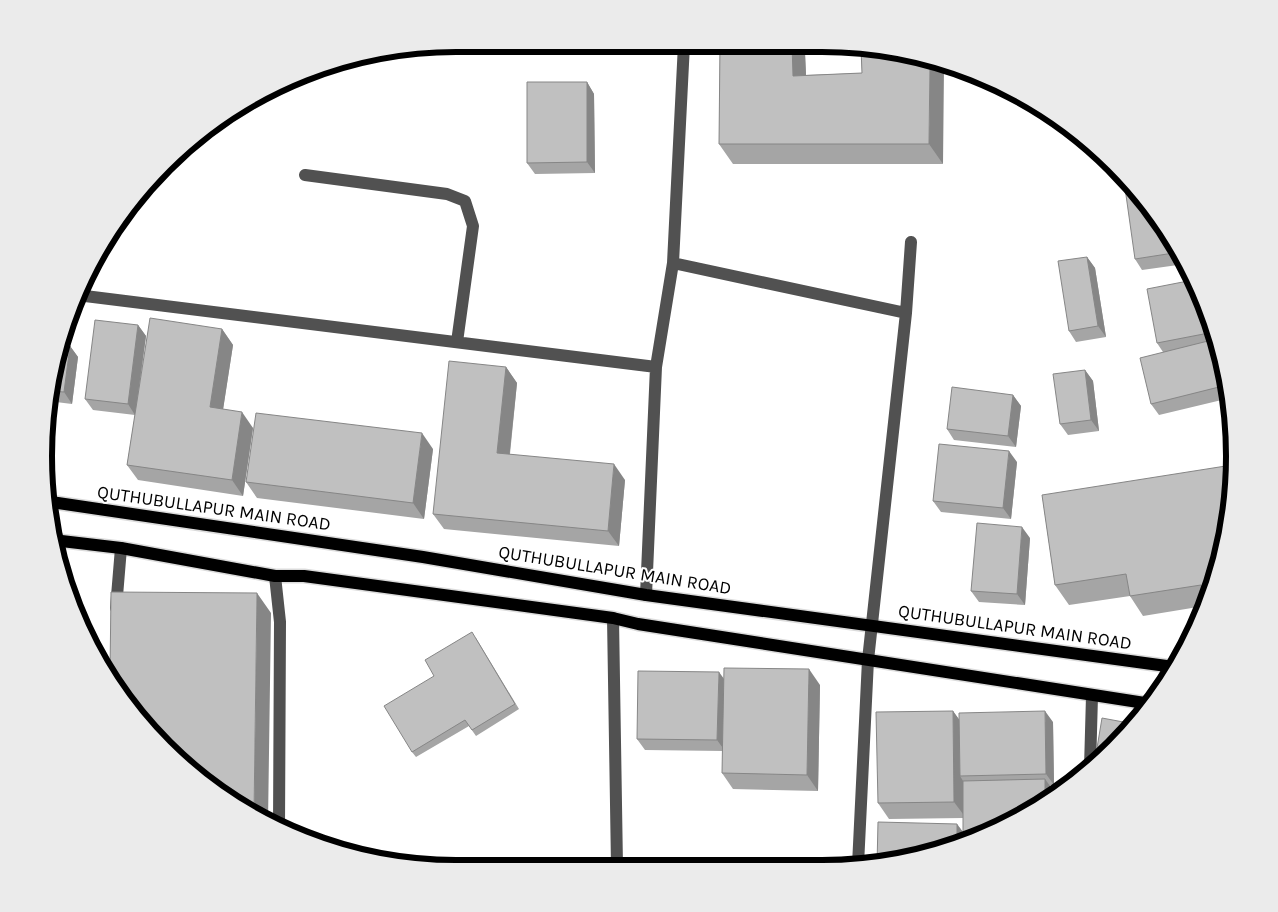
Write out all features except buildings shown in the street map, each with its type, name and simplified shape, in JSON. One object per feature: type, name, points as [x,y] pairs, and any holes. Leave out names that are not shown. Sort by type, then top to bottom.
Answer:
[{"type":"main road","name":"QUTHUBULLAPUR MAIN ROAD","points":[[55,503],[424,557],[646,595],[1167,665]]},
{"type":"main road","points":[[61,541],[121,548],[275,576],[304,576],[613,618],[638,624],[1141,703]]},
{"type":"street","points":[[646,595],[656,367],[672,264],[684,52]]},
{"type":"street","points":[[305,175],[447,194],[465,201],[474,226],[457,342]]},
{"type":"street","points":[[858,858],[868,660],[906,313],[911,242]]},
{"type":"street","points":[[672,264],[906,313]]},
{"type":"street","points":[[86,296],[656,367]]},
{"type":"street","points":[[116,622],[121,548]]},
{"type":"street","points":[[275,576],[280,622],[279,818]]},
{"type":"street","points":[[613,618],[617,860]]},
{"type":"street","points":[[1090,757],[1092,696]]}]
